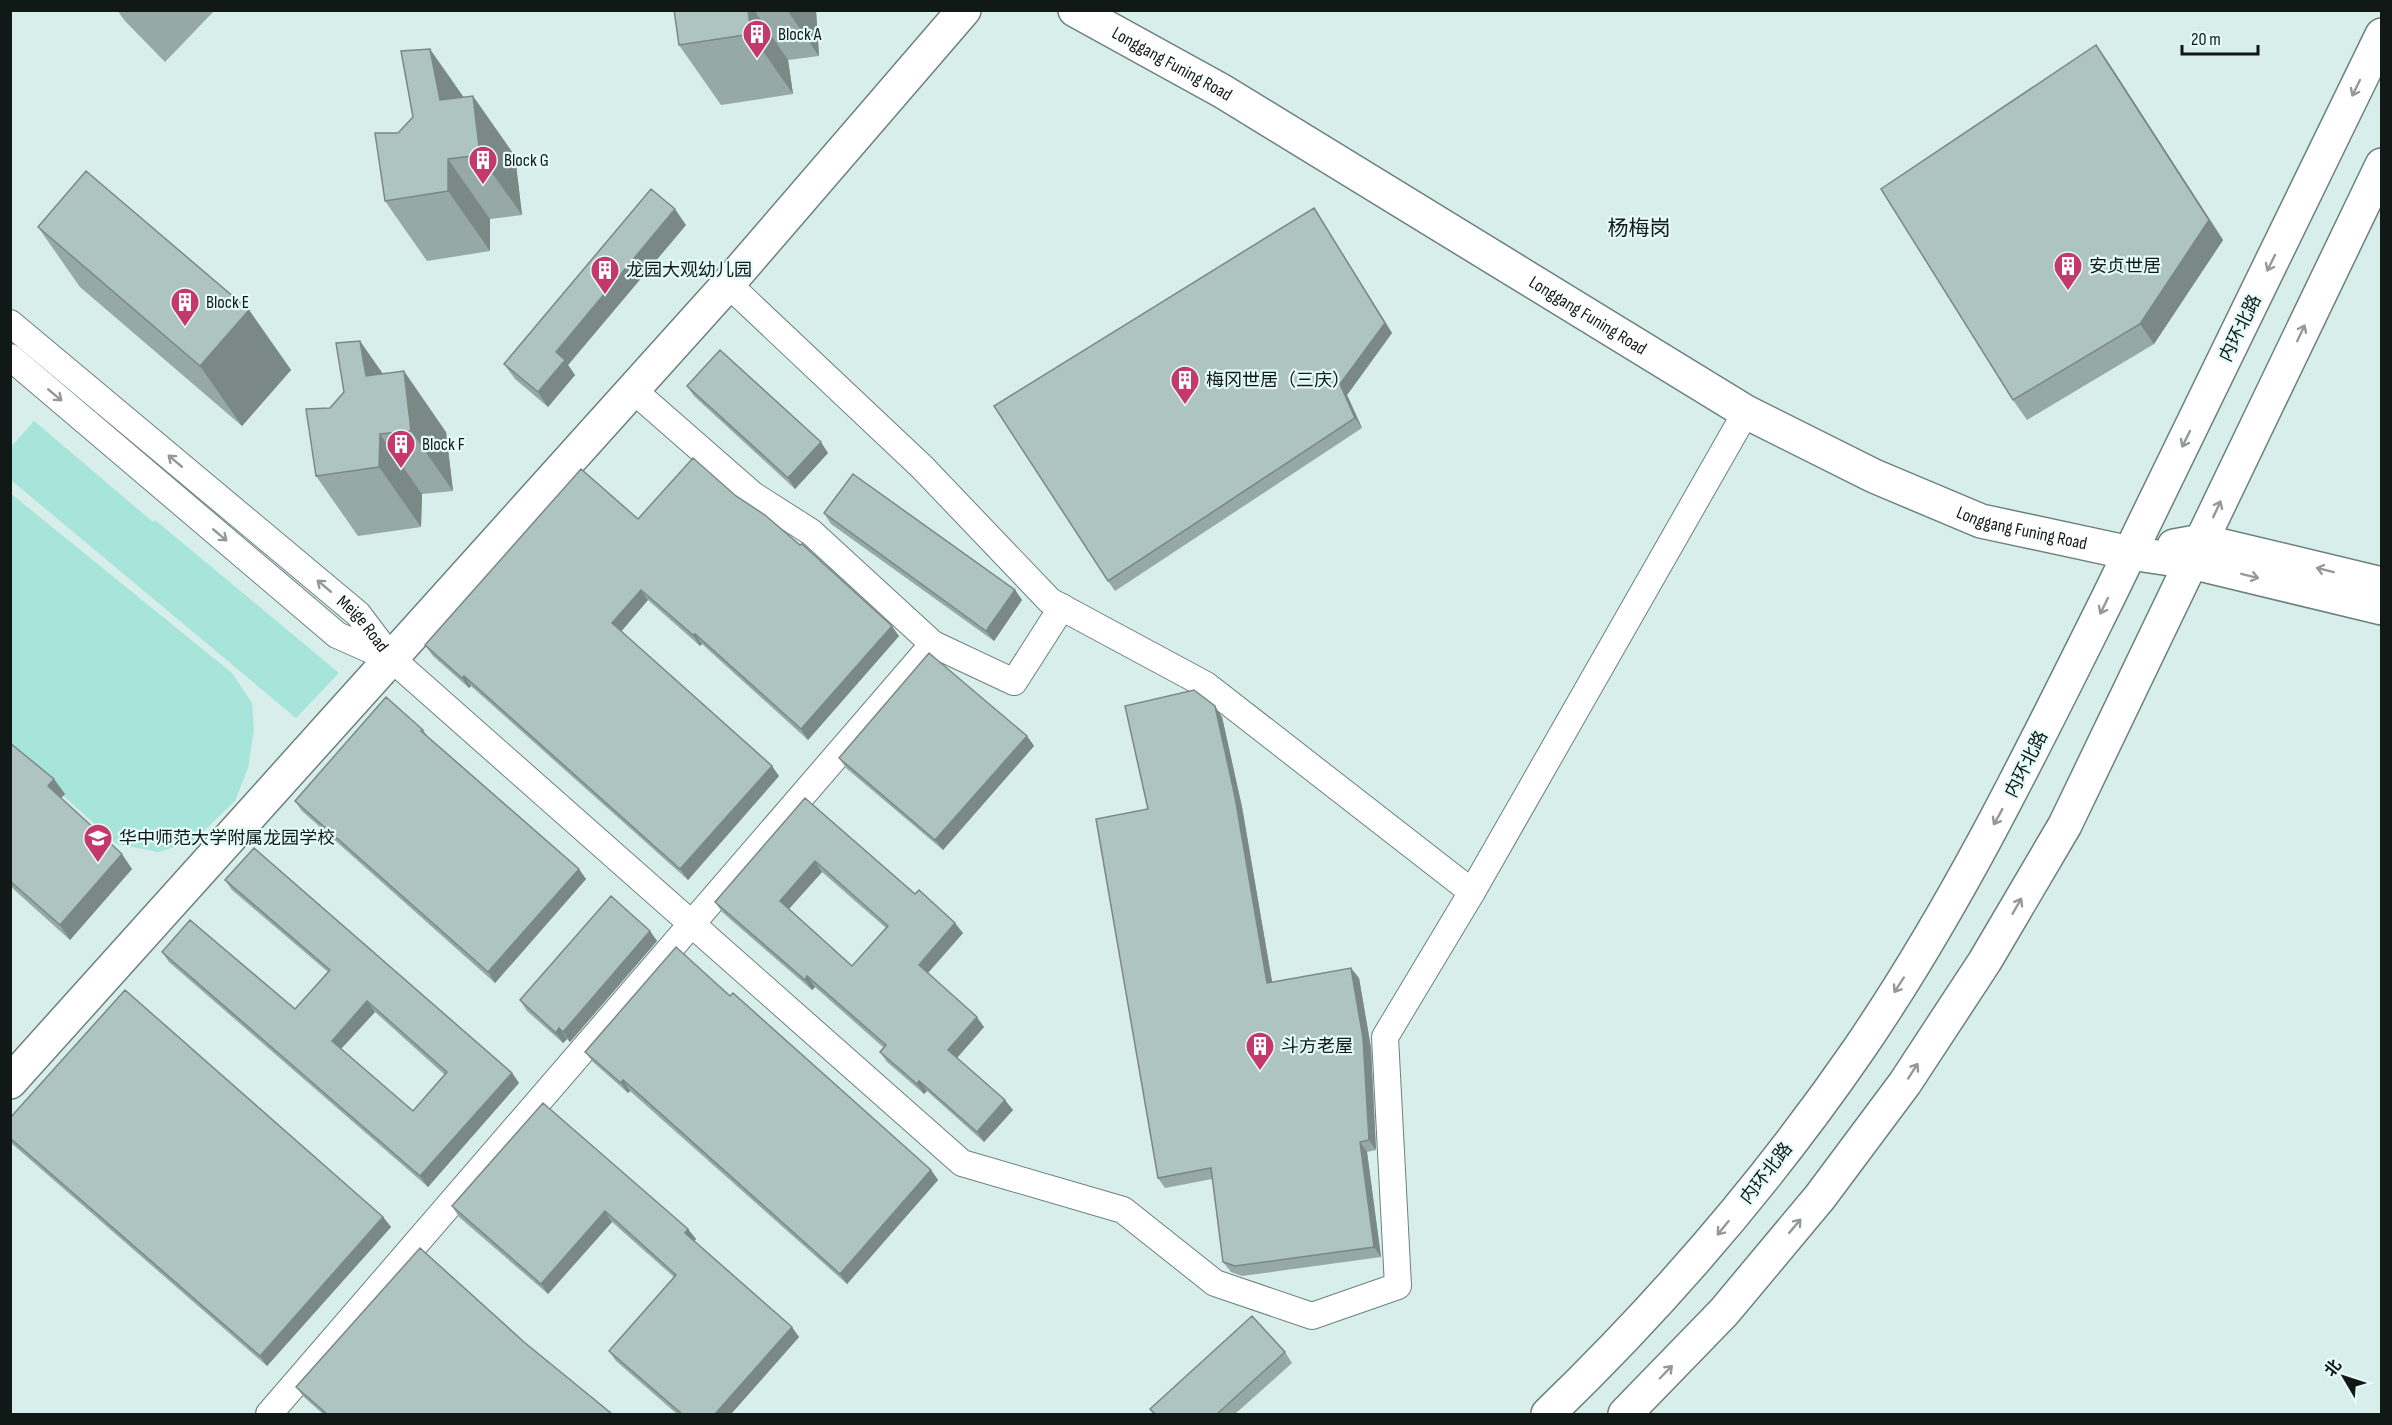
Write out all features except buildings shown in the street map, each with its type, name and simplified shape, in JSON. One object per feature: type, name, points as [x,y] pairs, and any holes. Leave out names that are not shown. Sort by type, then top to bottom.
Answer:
[{"type":"street","points":[[10,1082],[728,284],[964,10]]},
{"type":"street","name":"Longgang Funing Road","points":[[1075,10],[1222,91],[1746,412],[1874,476],[1981,521],[2130,553],[2197,551],[2382,584]]},
{"type":"street","name":"内环北路","points":[[1548,1414],[1684,1276],[1776,1162],[1858,1049],[1935,929],[2011,795],[2382,35]]},
{"type":"street","points":[[1625,1414],[1724,1312],[1820,1197],[1905,1083],[1985,961],[2065,825],[2382,165]]},
{"type":"street","points":[[728,284],[922,467],[1050,601],[1206,684],[1472,892]]},
{"type":"street","name":"Meige Road","points":[[10,323],[358,614],[392,659]]},
{"type":"street","name":"Meige Road","points":[[10,357],[337,635],[392,659]]},
{"type":"street","points":[[633,390],[753,495],[811,532],[933,644],[1014,682],[1062,607]]},
{"type":"street","points":[[392,659],[962,1163],[1123,1210],[1215,1283],[1312,1316],[1398,1286],[1385,1037],[1472,892],[1746,412]]},
{"type":"street","name":"Longgang Funing Road","points":[[2197,551],[2382,609]]},
{"type":"street","points":[[269,1414],[933,644]]},
{"type":"green space","points":[[34,421],[153,522],[155,520],[339,673],[296,718],[11,480],[11,447]]},
{"type":"green space","points":[[10,493],[232,673],[252,703],[254,729],[248,768],[235,801],[192,842],[158,852],[117,844],[11,749]]},
{"type":"place","name":"Block A","points":[[757,60]]},
{"type":"place","name":"Block G","points":[[483,186]]},
{"type":"place","name":"安贞世居","points":[[2068,292]]},
{"type":"place","name":"龙园大观幼儿园","points":[[605,296]]},
{"type":"place","name":"Block E","points":[[185,328]]},
{"type":"place","name":"梅冈世居（三庆）","points":[[1185,406]]},
{"type":"place","name":"Block F","points":[[401,470]]},
{"type":"place","name":"华中师范大学附属龙园学校","points":[[98,864]]},
{"type":"place","name":"斗方老屋","points":[[1260,1072]]},
{"type":"district","name":"杨梅岗","points":[[1639,228]]}]
